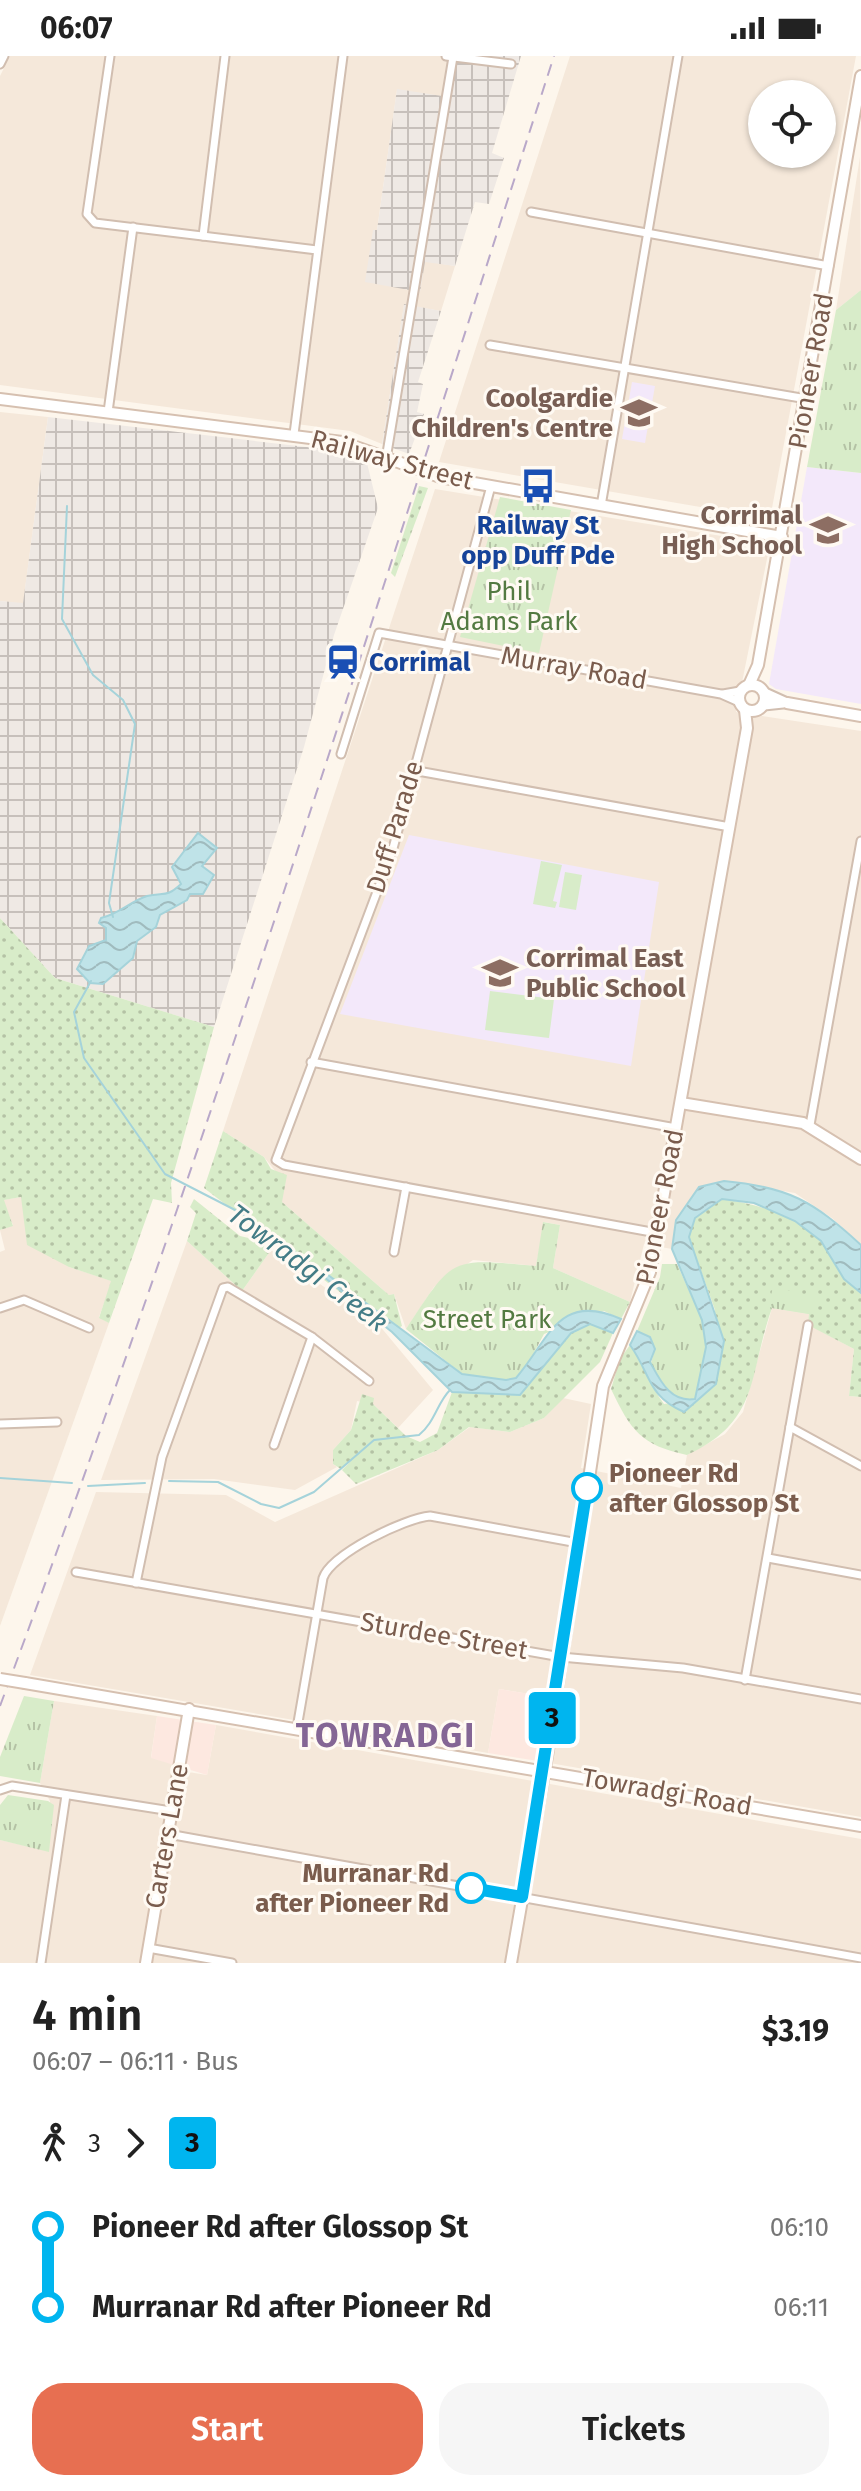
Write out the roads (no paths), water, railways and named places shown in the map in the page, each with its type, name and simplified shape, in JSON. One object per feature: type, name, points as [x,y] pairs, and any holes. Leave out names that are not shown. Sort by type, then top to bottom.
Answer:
[{"type":"main road","name":"Pioneer Road","points":[[511,1963],[545,1770],[603,1386],[648,1281],[807,399],[861,76]]},
{"type":"main road","name":"Railway Street","points":[[0,399],[342,442],[432,475],[782,537]]},
{"type":"main road","name":"Murray Road","points":[[787,703],[861,716]]},
{"type":"main road","points":[[681,1103],[810,1125],[861,1159]]},
{"type":"main road","name":"Towradgi Road","points":[[0,1679],[861,1826]]},
{"type":"main road","name":"Carters Lane","points":[[146,1963],[189,1709]]},
{"type":"street","points":[[0,64],[4,56]]},
{"type":"street","points":[[110,56],[87,214],[95,223],[317,250]]},
{"type":"street","points":[[203,236],[225,56]]},
{"type":"street","points":[[294,434],[343,56]]},
{"type":"street","points":[[446,56],[511,64]]},
{"type":"street","points":[[601,506],[678,56]]},
{"type":"street","points":[[386,459],[453,57]]},
{"type":"street","points":[[531,212],[829,266]]},
{"type":"street","points":[[108,412],[133,227]]},
{"type":"street","points":[[490,345],[807,399]]},
{"type":"street","name":"Duff Parade","points":[[406,1187],[284,1165],[276,1160],[392,852],[491,486]]},
{"type":"street","name":"Murray Road","points":[[341,754],[379,633],[787,703]]},
{"type":"street","points":[[412,770],[730,827]]},
{"type":"street","points":[[810,1125],[861,841]]},
{"type":"street","points":[[311,1062],[676,1128]]},
{"type":"street","points":[[394,1252],[406,1187],[657,1233]]},
{"type":"street","points":[[136,1583],[157,1471],[223,1288],[228,1287],[312,1337],[369,1381]]},
{"type":"street","points":[[0,1308],[24,1300],[89,1328]]},
{"type":"street","points":[[745,1680],[808,1325]]},
{"type":"street","points":[[274,1445],[312,1337]]},
{"type":"street","points":[[0,1424],[57,1422]]},
{"type":"street","points":[[790,1427],[861,1466]]},
{"type":"street","points":[[297,1728],[323,1578],[332,1562],[417,1518],[437,1517],[578,1543]]},
{"type":"street","points":[[768,1558],[861,1575]]},
{"type":"street","name":"Sturdee Street","points":[[76,1572],[561,1657],[683,1668],[861,1699]]},
{"type":"street","points":[[0,1790],[12,1786],[171,1811]]},
{"type":"street","points":[[41,1963],[66,1795]]},
{"type":"street","points":[[168,1834],[861,1958]]},
{"type":"street","points":[[148,1948],[232,1963]]},
{"type":"water","points":[[198,833],[217,848],[202,866],[214,875],[203,894],[190,894],[187,900],[160,915],[156,927],[137,941],[133,958],[103,984],[90,983],[77,969],[89,946],[106,940],[106,928],[99,923],[101,918],[147,896],[168,893],[181,884],[172,867]]},
{"type":"water","points":[[724,1181],[783,1192],[814,1207],[844,1230],[861,1245],[861,1293],[844,1279],[821,1241],[795,1221],[754,1203],[722,1199],[695,1218],[689,1237],[724,1341],[716,1384],[684,1412],[656,1391],[630,1345],[637,1331],[650,1337],[655,1349],[650,1362],[662,1383],[672,1394],[695,1399],[706,1347],[702,1320],[672,1249],[676,1220],[699,1187]]},
{"type":"water","points":[[324,1272],[462,1374],[506,1380],[516,1378],[547,1335],[569,1315],[583,1311],[600,1312],[621,1319],[613,1333],[590,1324],[571,1333],[520,1395],[452,1392],[392,1332],[324,1277]]},
{"type":"waterway","name":"Towradgi Creek","points":[[67,506],[62,619],[93,675],[123,700],[135,724],[109,903],[113,917]]},
{"type":"waterway","name":"Towradgi Creek","points":[[91,981],[74,1012],[84,1058],[165,1174],[239,1212],[325,1274]]},
{"type":"waterway","points":[[169,1481],[218,1482],[261,1504],[279,1508],[314,1492],[374,1440],[419,1435],[450,1390]]},
{"type":"waterway","points":[[0,1478],[72,1483]]},
{"type":"waterway","points":[[88,1486],[145,1483]]},
{"type":"railway","points":[[0,1706],[75,1502],[218,1090],[554,56]]},
{"type":"place","name":"Coolgardie Children's Centre","points":[[639,413]]},
{"type":"place","name":"Railway St opp Duff Pde","points":[[538,486]]},
{"type":"place","name":"Corrimal High School","points":[[828,530]]},
{"type":"place","name":"Corrimal","points":[[343,662]]},
{"type":"place","name":"Corrimal East Public School","points":[[500,973]]},
{"type":"place","name":"Pioneer Rd after Glossop St","points":[[587,1488]]},
{"type":"place","name":"Murranar Rd after Pioneer Rd","points":[[471,1888]]},
{"type":"district","name":"TOWRADGI","points":[[386,1735]]},
{"type":"park label","name":"Phil Adams Park","points":[[509,606]]},
{"type":"park label","name":"Street Park","points":[[487,1319]]}]
